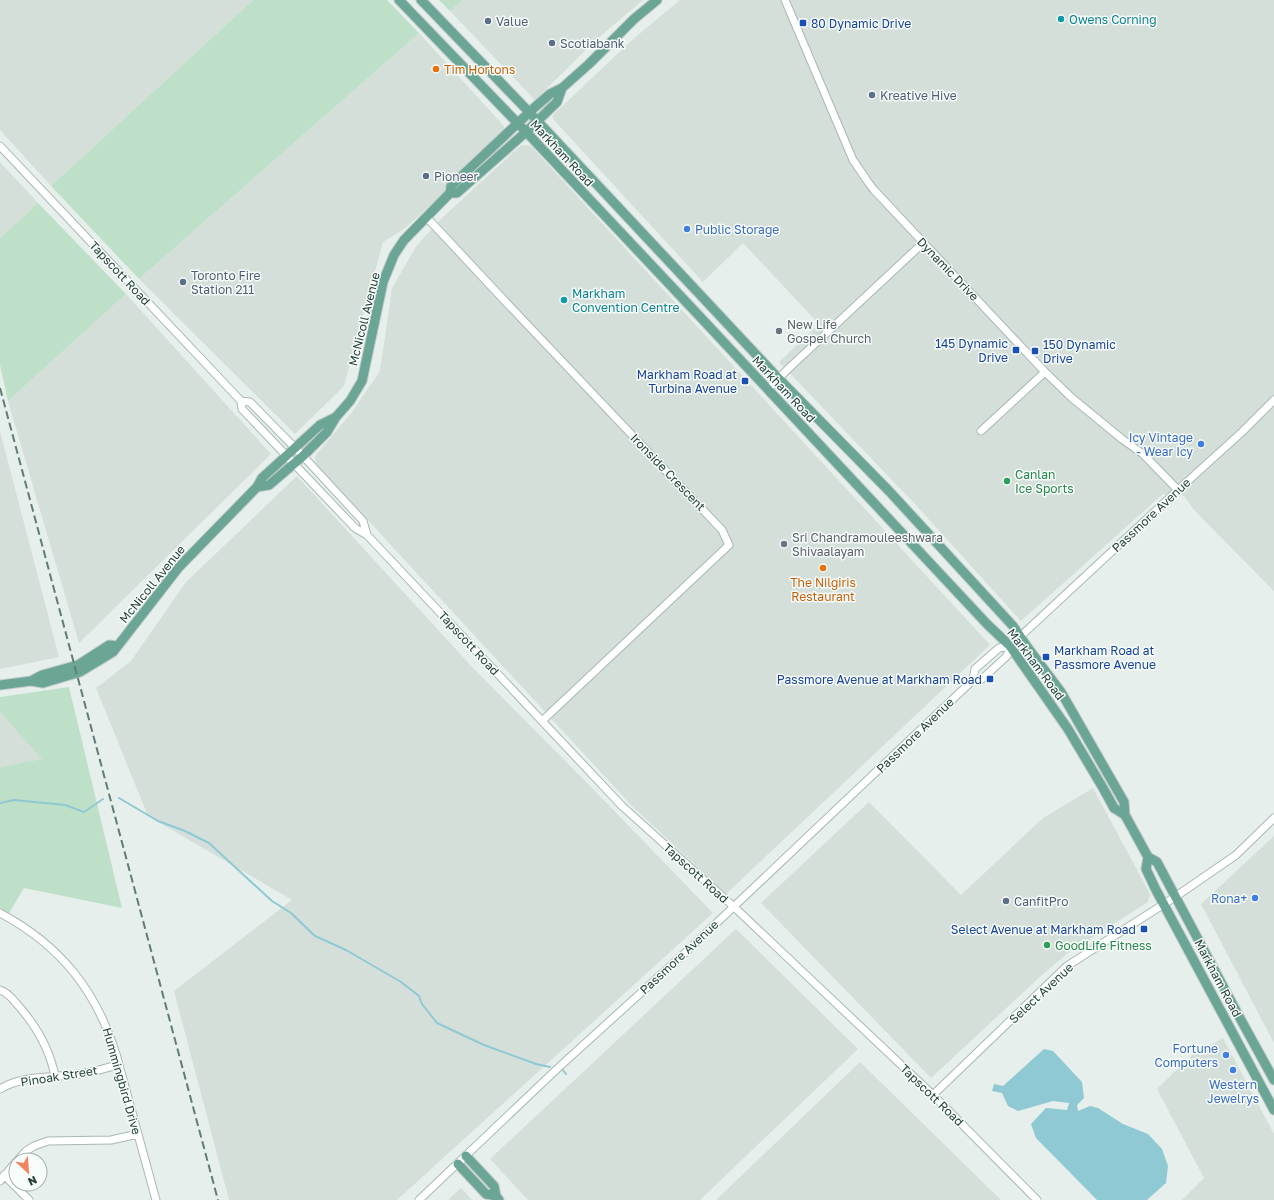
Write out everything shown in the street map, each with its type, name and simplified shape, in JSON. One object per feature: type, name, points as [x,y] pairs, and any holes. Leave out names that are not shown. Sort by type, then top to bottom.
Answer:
[{"type":"main road","name":"Markham Road","points":[[399,0],[526,132],[1010,646],[1068,729],[1114,808],[1125,814]]},
{"type":"main road","name":"Markham Road","points":[[422,0],[779,378],[889,491],[1021,636],[1028,648],[1061,692],[1124,802],[1125,814],[1148,856],[1157,862],[1274,1080]]},
{"type":"main road","name":"McNicoll Avenue","points":[[257,487],[269,485],[295,464],[327,432],[336,417],[350,401],[362,381],[383,282],[394,255],[404,240],[450,193],[451,186],[550,94],[562,88],[589,64],[634,19],[657,0]]},
{"type":"main road","name":"McNicoll Avenue","points":[[450,193],[457,193],[526,132],[557,102],[562,88]]},
{"type":"main road","name":"McNicoll Avenue","points":[[0,685],[31,681],[42,675],[74,666],[109,645],[117,646],[179,567],[257,487],[262,478],[320,425],[336,417]]},
{"type":"main road","name":"Markham Road","points":[[1148,856],[1146,869],[1274,1110]]},
{"type":"main road","points":[[466,1156],[494,1186],[497,1198]]},
{"type":"main road","points":[[458,1164],[486,1194],[497,1198]]},
{"type":"street","name":"Dynamic Drive","points":[[785,0],[853,160],[874,190],[1045,372],[1072,398],[1122,439],[1143,454],[1178,490]]},
{"type":"street","name":"Tapscott Road","points":[[0,146],[241,401],[242,409],[355,528],[367,535],[622,806],[733,906],[933,1095],[1037,1200]]},
{"type":"street","name":"Ironside Crescent","points":[[425,218],[432,223],[722,530],[729,545],[542,721]]},
{"type":"street","points":[[768,389],[923,243]]},
{"type":"street","points":[[981,431],[1045,372]]},
{"type":"street","name":"Passmore Avenue","points":[[972,680],[982,679],[1006,656],[1010,646],[1242,432],[1274,400]]},
{"type":"street","name":"Tapscott Road","points":[[241,401],[250,402],[296,448],[363,521],[367,535]]},
{"type":"street","name":"Passmore Avenue","points":[[419,1200],[558,1068],[687,951],[972,680],[975,669],[999,648],[1010,646]]},
{"type":"street","name":"Select Avenue","points":[[933,1095],[1067,966],[1175,897],[1236,855],[1274,818]]},
{"type":"street","name":"Hummingbird Drive","points":[[0,913],[27,929],[46,943],[75,973],[90,995],[109,1032],[155,1198]]},
{"type":"street","points":[[0,990],[7,994],[17,1004],[36,1029],[48,1053],[55,1077]]},
{"type":"street","name":"Pinoak Street","points":[[0,1089],[20,1081],[81,1074],[118,1065]]},
{"type":"street","points":[[25,1152],[34,1146],[48,1141],[111,1140],[138,1134]]},
{"type":"street","points":[[2,1178],[29,1200]]},
{"type":"shaded area","points":[[0,0],[253,0],[51,186],[0,130]]},
{"type":"shaded area","points":[[463,0],[643,0],[597,39],[535,100],[450,11]]},
{"type":"shaded area","points":[[680,0],[1274,0],[1274,591],[1195,511],[1184,496],[1163,494],[1021,621],[914,503],[779,362],[819,324],[743,243],[703,282],[553,119],[553,115],[632,40]]},
{"type":"shaded area","points":[[419,33],[504,126],[504,132],[446,191],[404,229],[383,242],[344,386],[295,434],[139,279]]},
{"type":"shaded area","points":[[520,146],[531,146],[990,645],[726,894],[633,807],[316,464],[315,456],[352,412],[380,371],[392,288],[417,245],[442,218]]},
{"type":"shaded area","points":[[0,162],[38,203],[0,238]]},
{"type":"shaded area","points":[[126,294],[271,454],[79,643],[8,401]]},
{"type":"shaded area","points":[[0,431],[59,657],[0,669]]},
{"type":"shaded area","points":[[297,476],[473,668],[713,913],[397,1200],[229,1200],[174,991],[292,900],[148,816],[96,688],[131,661],[186,582]]},
{"type":"shaded area","points":[[0,712],[43,759],[0,767]]},
{"type":"shaded area","points":[[1093,788],[1150,894],[1148,902],[1068,953],[1042,975],[931,1078],[761,903],[869,802],[961,895],[1043,818]]},
{"type":"shaded area","points":[[1274,836],[1274,1043],[1201,904]]},
{"type":"shaded area","points":[[736,929],[858,1049],[700,1200],[528,1200],[490,1159]]},
{"type":"shaded area","points":[[1223,1038],[1274,1134],[1274,1200],[1182,1200],[1204,1178],[1157,1089],[1191,1056]]},
{"type":"shaded area","points":[[860,1062],[1001,1200],[716,1200]]},
{"type":"shaded area","points":[[461,1188],[472,1200],[448,1200]]},
{"type":"green space","points":[[253,0],[387,0],[419,33],[139,279],[51,186]]},
{"type":"green space","points":[[439,0],[463,0],[450,11]]},
{"type":"green space","points":[[38,203],[126,294],[8,401],[0,365],[0,238]]},
{"type":"green space","points":[[69,687],[122,908],[24,888],[9,913],[0,908],[0,767],[42,759],[0,712],[0,697]]},
{"type":"water","points":[[1044,1049],[1053,1051],[1082,1082],[1084,1098],[1077,1105],[1078,1111],[1090,1106],[1098,1108],[1123,1124],[1148,1134],[1162,1149],[1168,1166],[1166,1183],[1147,1200],[1097,1200],[1036,1138],[1031,1124],[1046,1108],[1067,1110],[1069,1103],[1053,1101],[1018,1111],[1008,1106],[1002,1093],[992,1091],[994,1084],[1003,1086]]},
{"type":"waterway","points":[[119,798],[158,821],[185,831],[209,843],[272,901],[291,913],[315,936],[346,950],[401,982],[419,996],[422,1004],[437,1023],[484,1045],[536,1064],[550,1067]]},
{"type":"waterway","points":[[0,803],[14,800],[65,805],[84,812],[103,799]]},
{"type":"waterway","points":[[562,1069],[566,1074]]},
{"type":"railway","points":[[0,388],[218,1200]]},
{"type":"place","name":"Owens Corning","points":[[1061,19]]},
{"type":"place","name":"Value","points":[[488,21]]},
{"type":"place","name":"80 Dynamic Drive","points":[[803,23]]},
{"type":"place","name":"Scotiabank","points":[[552,43]]},
{"type":"place","name":"Tim Hortons","points":[[436,69]]},
{"type":"place","name":"Kreative Hive","points":[[872,95]]},
{"type":"place","name":"Pioneer","points":[[426,176]]},
{"type":"place","name":"Public Storage","points":[[687,229]]},
{"type":"place","name":"Toronto Fire Station 211","points":[[183,282]]},
{"type":"place","name":"Markham Convention Centre","points":[[564,300]]},
{"type":"place","name":"New Life Gospel Church","points":[[779,331]]},
{"type":"place","name":"145 Dynamic Drive","points":[[1016,350]]},
{"type":"place","name":"150 Dynamic Drive","points":[[1035,351]]},
{"type":"place","name":"Markham Road at Turbina Avenue","points":[[745,381]]},
{"type":"place","name":"Icy Vintage - Wear Icy","points":[[1201,444]]},
{"type":"place","name":"Canlan Ice Sports","points":[[1007,481]]},
{"type":"place","name":"Sri Chandramouleeshwara Shivaalayam","points":[[784,544]]},
{"type":"place","name":"The Nilgiris Restaurant","points":[[823,568]]},
{"type":"place","name":"Markham Road at Passmore Avenue","points":[[1046,657]]},
{"type":"place","name":"Passmore Avenue at Markham Road","points":[[990,679]]},
{"type":"place","name":"Rona+","points":[[1255,898]]},
{"type":"place","name":"CanfitPro","points":[[1006,901]]},
{"type":"place","name":"Select Avenue at Markham Road","points":[[1144,929]]},
{"type":"place","name":"GoodLife Fitness","points":[[1047,945]]},
{"type":"place","name":"Fortune Computers","points":[[1226,1055]]},
{"type":"place","name":"Western Jewelrys","points":[[1233,1070]]}]
